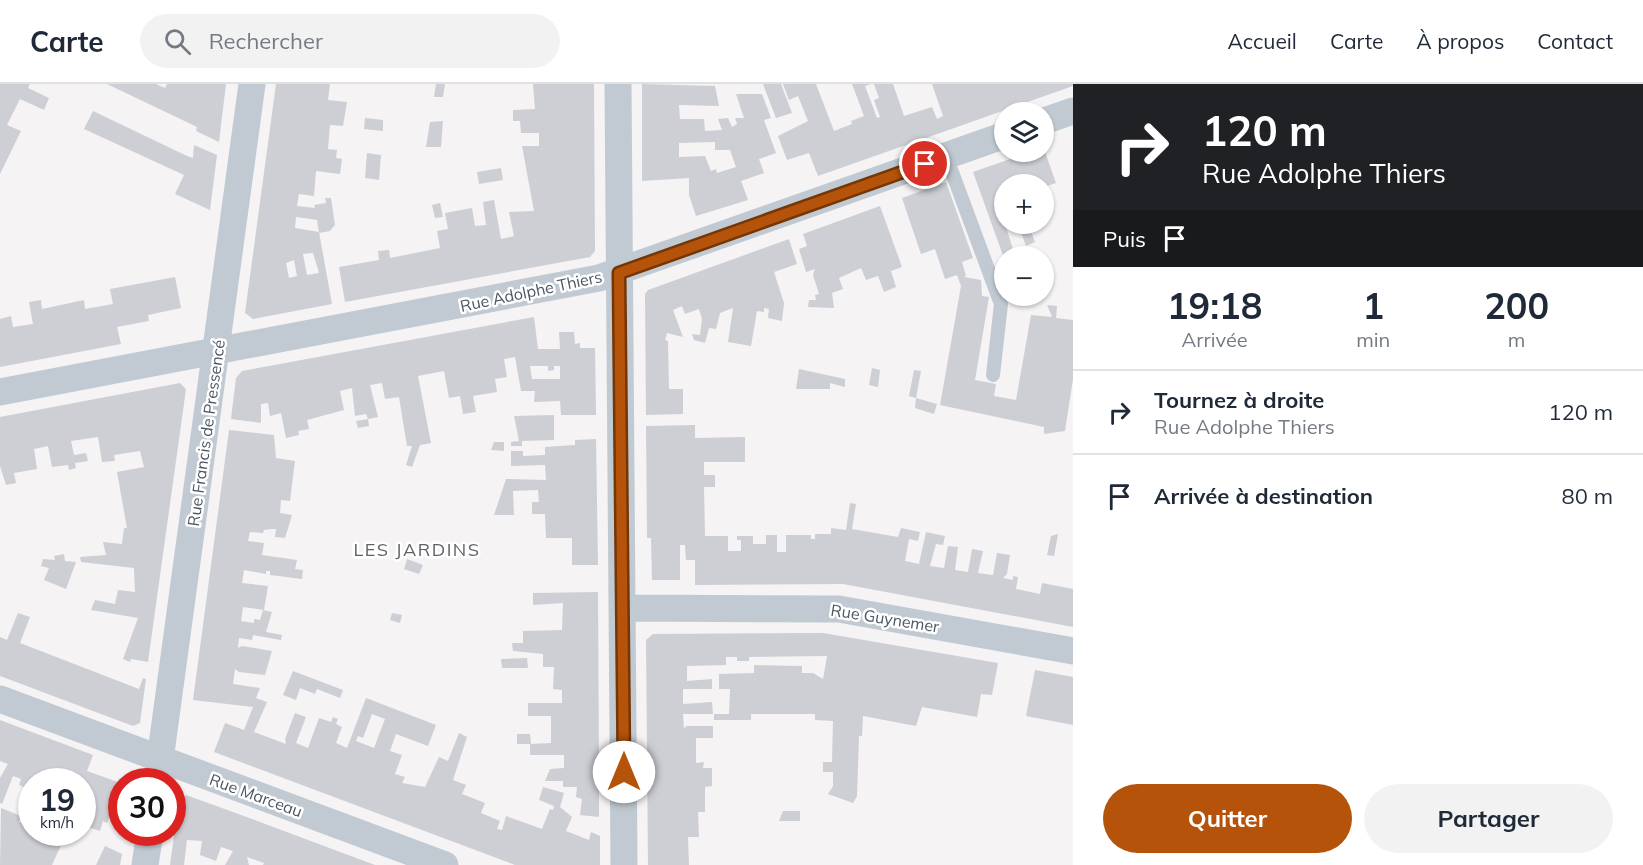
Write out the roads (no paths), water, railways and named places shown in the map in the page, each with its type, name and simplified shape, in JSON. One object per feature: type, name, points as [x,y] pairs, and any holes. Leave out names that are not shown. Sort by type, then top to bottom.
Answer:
[{"type":"street","name":"Rue Francis de Pressencé","points":[[159,768],[252,84]]},
{"type":"street","points":[[618,84],[624,865]]},
{"type":"street","points":[[1054,118],[1073,111]]},
{"type":"street","name":"Rue Adolphe Thiers","points":[[0,392],[544,290],[619,273],[994,139]]},
{"type":"street","name":"Rue Guynemer","points":[[623,608],[839,609],[1073,651]]},
{"type":"street","name":"Rue Marceau","points":[[0,699],[155,768]]},
{"type":"street","name":"Rue Marceau","points":[[186,779],[445,865]]},
{"type":"street","points":[[145,865],[148,846]]},
{"type":"lane","points":[[946,156],[1001,304],[993,375]]},
{"type":"district","name":"LES JARDINS","points":[[417,549]]}]
